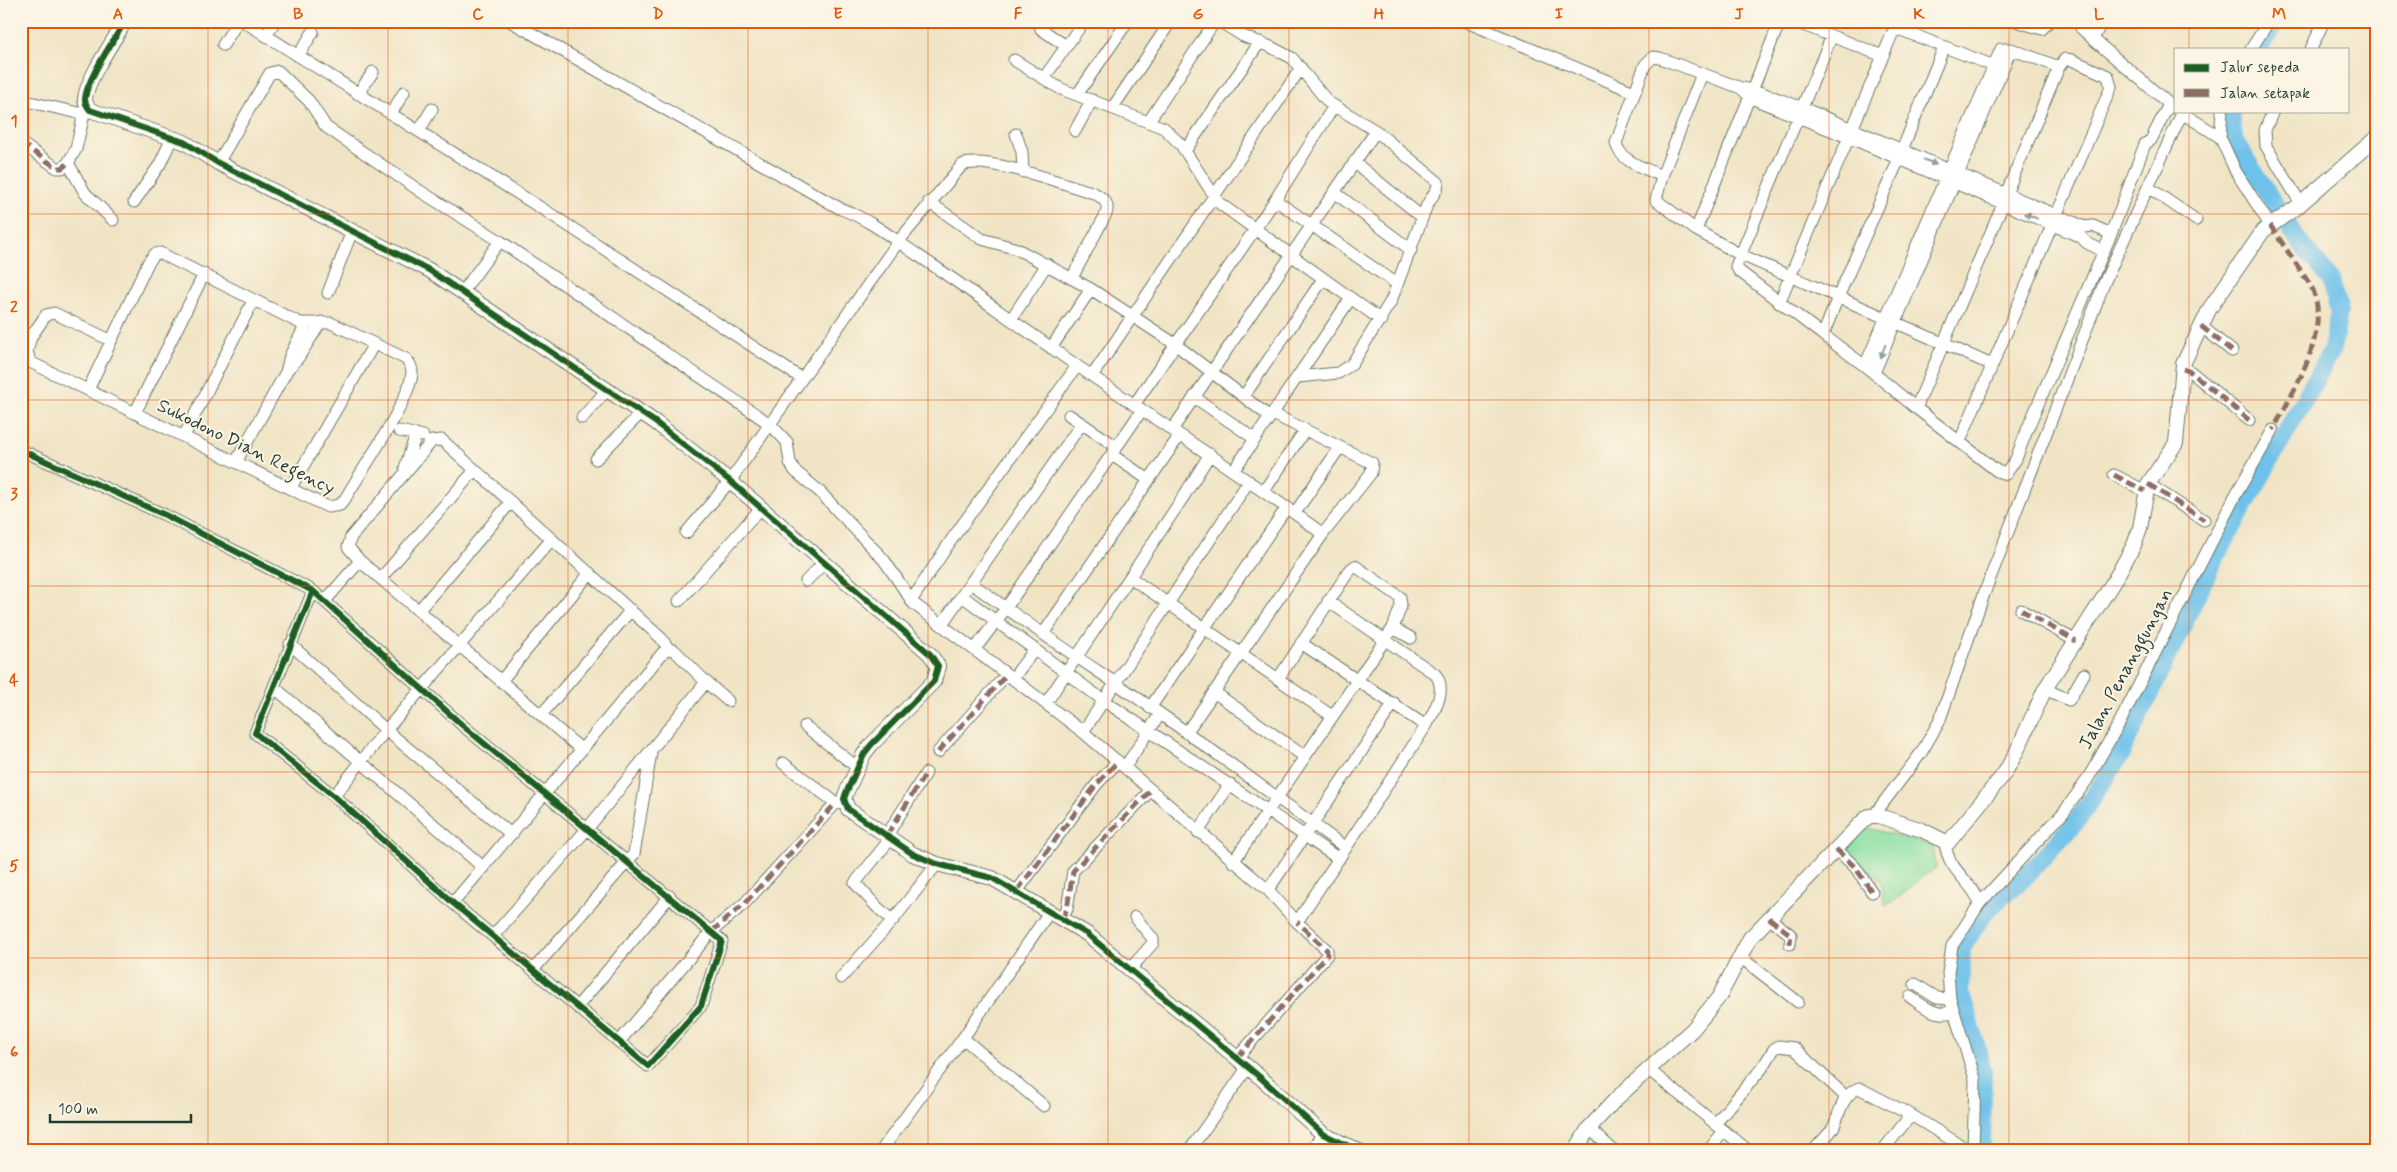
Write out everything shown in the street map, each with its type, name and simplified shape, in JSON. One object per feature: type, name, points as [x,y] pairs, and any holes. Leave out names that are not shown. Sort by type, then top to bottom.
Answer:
[{"type":"street","points":[[21,144],[57,168],[62,168],[68,163],[76,149],[87,91],[97,69],[125,21]]},
{"type":"street","points":[[223,45],[238,21]]},
{"type":"street","points":[[243,21],[420,131],[801,378]]},
{"type":"street","points":[[266,36],[275,21]]},
{"type":"street","points":[[510,21],[898,242],[1012,318],[1051,348],[1138,408],[1234,470],[1323,534]]},
{"type":"street","points":[[522,21],[843,204],[850,213]]},
{"type":"street","points":[[1039,21],[1041,29],[1066,46]]},
{"type":"street","points":[[1044,78],[1084,21]]},
{"type":"street","points":[[1077,95],[1128,21]]},
{"type":"street","points":[[1113,107],[1171,21]]},
{"type":"street","points":[[1148,121],[1215,21]]},
{"type":"street","points":[[1219,21],[1243,36],[1292,58],[1334,106],[1376,131],[1438,182],[1437,189],[1422,217],[1411,250],[1381,320],[1348,368],[1338,373],[1298,377]]},
{"type":"street","points":[[1464,21],[1634,92]]},
{"type":"street","points":[[1696,230],[1776,31],[1783,21]]},
{"type":"street","points":[[1793,21],[1831,38],[1882,56]]},
{"type":"street","points":[[2016,21],[2042,29],[2049,21]]},
{"type":"street","points":[[2078,21],[2093,40],[2174,107]]},
{"type":"street","points":[[2093,40],[2102,21]]},
{"type":"street","points":[[2252,48],[2269,21]]},
{"type":"street","points":[[2310,48],[2324,21]]},
{"type":"street","points":[[1779,303],[1882,56],[1896,30],[1901,30],[1994,66]]},
{"type":"street","points":[[298,56],[313,32]]},
{"type":"street","points":[[1831,38],[1801,113],[1739,254],[1736,266],[1739,271],[1779,303],[1870,369],[1916,408],[1997,471],[2006,474],[2010,470],[2103,251],[2145,144],[2174,107]]},
{"type":"street","points":[[1185,151],[1260,42]]},
{"type":"street","points":[[1823,335],[1944,47]]},
{"type":"street","points":[[1953,177],[2001,50],[2003,48],[2011,49],[2060,67]]},
{"type":"street","points":[[1870,369],[2011,49]]},
{"type":"street","points":[[1662,176],[1623,157],[1618,152],[1616,143],[1618,133],[1645,65],[1653,57],[1740,88],[2083,232],[2087,243],[2103,251]]},
{"type":"street","points":[[1916,408],[2060,67],[2065,59],[2072,60],[2108,76],[2111,87],[1960,441]]},
{"type":"street","points":[[1014,60],[1061,89],[1113,107],[1170,132],[1185,151],[1214,198],[1255,230],[1381,320]]},
{"type":"street","points":[[1092,376],[1301,68]]},
{"type":"street","points":[[218,163],[270,73],[278,71],[310,100],[326,128],[420,191],[500,241],[770,424],[787,442],[790,462],[795,471],[819,491],[884,560],[900,581],[911,601],[1122,764],[1198,832],[1268,890],[1302,928],[1327,950],[1327,955],[1243,1063],[1189,1151]]},
{"type":"street","points":[[358,94],[373,72]]},
{"type":"street","points":[[1702,74],[1662,176],[1656,200],[1696,230],[1739,254],[1992,364]]},
{"type":"street","points":[[391,114],[404,92]]},
{"type":"street","points":[[21,100],[85,109],[191,145],[218,163],[430,270],[641,413],[730,481],[930,654],[938,666],[934,681],[871,745],[840,803],[745,903],[711,932],[619,1042]]},
{"type":"street","points":[[1075,132],[1092,100]]},
{"type":"street","points":[[974,649],[1006,608],[1114,451],[1174,344],[1276,200],[1334,106]]},
{"type":"street","points":[[1575,1151],[1589,1128],[1617,1098],[1693,1029],[1713,1006],[1750,938],[1860,824],[1874,814],[1921,754],[1939,722],[1984,594],[2105,281],[2148,187],[2174,107]]},
{"type":"street","points":[[420,131],[432,109]]},
{"type":"street","points":[[2182,112],[2220,137]]},
{"type":"street","points":[[2222,112],[2220,137],[2236,172],[2272,224]]},
{"type":"street","points":[[2273,112],[2265,130],[2266,146],[2299,206]]},
{"type":"street","points":[[1043,634],[1149,480],[1194,397],[1376,131]]},
{"type":"street","points":[[1016,134],[1022,152],[1023,172]]},
{"type":"street","points":[[134,202],[160,164],[172,138]]},
{"type":"street","points":[[1945,843],[1950,842],[2004,774],[2016,753],[2045,689],[2134,546],[2140,528],[2146,487],[2176,443],[2183,369],[2188,350],[2210,308],[2256,238],[2272,224],[2299,206],[2376,138]]},
{"type":"street","points":[[686,533],[730,481],[898,242],[929,202],[962,165],[968,162],[1023,172],[1094,193],[1104,200],[1108,205],[1106,214],[1072,278]]},
{"type":"street","points":[[1354,162],[1422,217]]},
{"type":"street","points":[[68,163],[85,193],[113,220]]},
{"type":"street","points":[[2148,187],[2196,220]]},
{"type":"street","points":[[1334,192],[1411,250]]},
{"type":"street","points":[[1276,200],[1397,284]]},
{"type":"street","points":[[929,202],[982,239],[1010,246],[1091,289],[1174,344],[1272,416],[1370,461],[1372,470],[1323,534],[1186,733]]},
{"type":"street","points":[[2083,232],[2093,226],[2110,234]]},
{"type":"street","points":[[328,294],[352,231]]},
{"type":"street","points":[[463,291],[500,241]]},
{"type":"street","points":[[88,390],[148,263],[155,254],[160,253],[204,274],[253,301],[306,324],[290,356],[286,372]]},
{"type":"street","points":[[1012,318],[1047,264]]},
{"type":"street","points":[[135,413],[204,274]]},
{"type":"street","points":[[1244,396],[1323,279]]},
{"type":"street","points":[[1051,348],[1091,289]]},
{"type":"street","points":[[1234,470],[1351,298]]},
{"type":"street","points":[[184,436],[253,301]]},
{"type":"street","points":[[26,334],[46,315],[54,313],[110,340]]},
{"type":"street","points":[[236,462],[286,372],[298,358],[321,322]]},
{"type":"street","name":"Sukodono Dian Regency","points":[[26,334],[26,351],[30,362],[328,507],[340,505],[402,403],[412,374],[410,363],[331,323],[306,324]]},
{"type":"street","points":[[2201,326],[2232,351]]},
{"type":"street","points":[[290,489],[374,344]]},
{"type":"street","points":[[911,601],[952,539],[1077,366]]},
{"type":"street","points":[[2183,369],[2190,372],[2249,420]]},
{"type":"street","points":[[582,418],[607,390]]},
{"type":"street","points":[[1194,397],[1255,439]]},
{"type":"street","points":[[596,459],[641,413]]},
{"type":"street","points":[[1069,415],[1149,480]]},
{"type":"street","points":[[942,624],[1082,424]]},
{"type":"street","points":[[1264,491],[1305,430]]},
{"type":"street","name":"Jalan Penanggungan","points":[[1971,1151],[1975,1079],[1950,999],[1948,973],[1952,946],[1980,903],[2064,812],[2087,780],[2155,654],[2235,496],[2273,430]]},
{"type":"street","points":[[399,431],[442,440],[631,610],[661,638],[668,648],[674,650],[728,701]]},
{"type":"street","points":[[404,474],[416,434]]},
{"type":"street","points":[[437,438],[432,440],[348,542],[348,547],[360,560],[582,750]]},
{"type":"street","points":[[1017,891],[1096,785],[1122,764],[1149,731],[1155,711],[1205,629],[1291,510],[1340,447]]},
{"type":"street","points":[[21,450],[165,516],[313,591],[462,724],[546,792],[722,941],[701,1006],[648,1066],[453,903],[334,796],[255,733],[313,591]]},
{"type":"street","points":[[1046,704],[1131,578],[1210,454]]},
{"type":"street","points":[[381,578],[475,470]]},
{"type":"street","points":[[2114,475],[2146,487],[2204,520]]},
{"type":"street","points":[[1083,732],[1114,682],[1249,481]]},
{"type":"street","points":[[419,610],[511,502]]},
{"type":"street","points":[[679,602],[760,508]]},
{"type":"street","points":[[334,796],[386,730],[552,539]]},
{"type":"street","points":[[325,601],[360,560]]},
{"type":"street","points":[[806,581],[824,563]]},
{"type":"street","points":[[1233,862],[1393,628],[1401,606],[1400,598],[1358,567],[1349,571],[1278,679]]},
{"type":"street","points":[[501,681],[590,573]]},
{"type":"street","points":[[1131,578],[1332,716]]},
{"type":"street","points":[[971,583],[1077,660],[1114,682],[1277,796],[1346,848]]},
{"type":"street","points":[[962,596],[1103,700],[1339,859]]},
{"type":"street","points":[[1302,928],[1339,859],[1426,726],[1438,702],[1440,688],[1439,679],[1328,601]]},
{"type":"street","points":[[541,715],[631,610]]},
{"type":"street","points":[[2021,610],[2076,641]]},
{"type":"street","points":[[1393,628],[1411,638]]},
{"type":"street","points":[[1301,643],[1358,678],[1426,726]]},
{"type":"street","points":[[290,644],[386,730],[499,824],[513,833]]},
{"type":"street","points":[[453,903],[668,648]]},
{"type":"street","points":[[938,752],[1035,649]]},
{"type":"street","points":[[2045,689],[2069,700],[2084,674]]},
{"type":"street","points":[[493,936],[588,828],[706,682]]},
{"type":"street","points":[[274,687],[484,868]]},
{"type":"street","points":[[1214,692],[1305,757]]},
{"type":"street","points":[[1268,890],[1394,703]]},
{"type":"street","points":[[805,726],[858,768]]},
{"type":"street","points":[[533,970],[634,854],[651,752]]},
{"type":"street","points":[[783,762],[913,854],[937,864],[979,874],[1017,891],[1050,910],[1096,941],[1243,1063],[1323,1134],[1359,1151]]},
{"type":"street","points":[[893,920],[878,908],[855,883],[889,836],[926,773]]},
{"type":"street","points":[[1198,832],[1230,784]]},
{"type":"street","points":[[1062,919],[1067,909],[1073,871],[1151,790]]},
{"type":"street","points":[[1874,814],[1922,830],[1945,843],[1956,872],[1980,903]]},
{"type":"street","points":[[1836,849],[1855,867],[1872,892]]},
{"type":"street","points":[[841,978],[893,920],[937,864]]},
{"type":"street","points":[[577,1007],[670,896]]},
{"type":"street","points":[[883,1149],[963,1038],[1050,910]]},
{"type":"street","points":[[1130,969],[1153,943],[1152,935],[1135,917]]},
{"type":"street","points":[[1769,918],[1791,935],[1790,944]]},
{"type":"street","points":[[1739,956],[1798,1002]]},
{"type":"street","points":[[1915,984],[1937,998],[1950,999]]},
{"type":"street","points":[[1910,997],[1937,1013],[1946,1014],[1954,1011]]},
{"type":"street","points":[[963,1038],[1044,1106]]},
{"type":"street","points":[[1708,1151],[1720,1128],[1763,1067],[1774,1048],[1779,1046],[1794,1048],[1846,1097]]},
{"type":"street","points":[[1649,1070],[1749,1151]]},
{"type":"street","points":[[1814,1151],[1834,1126],[1835,1118],[1846,1097],[1855,1089],[1862,1088],[1971,1151]]},
{"type":"street","points":[[1883,1150],[1911,1115]]},
{"type":"street","points":[[1589,1128],[1614,1151]]},
{"type":"street","points":[[1310,1151],[1323,1134]]},
{"type":"green space","points":[[1872,829],[1933,846],[1936,867],[1893,902],[1885,905],[1881,881],[1844,852],[1861,830]]},
{"type":"waterway","points":[[2260,48],[2276,21]]},
{"type":"waterway","points":[[1982,1151],[1983,1072],[1960,992],[1962,948],[1984,913],[2023,879],[2077,821],[2120,756],[2211,566],[2332,350],[2339,312],[2331,280],[2295,236],[2234,140],[2231,112]]},
{"type":"marked path","points":[[21,143],[57,168],[62,168],[68,163]]},
{"type":"marked path","points":[[2270,225],[2311,286],[2317,303],[2317,321],[2308,360],[2273,430]]},
{"type":"marked path","points":[[2201,326],[2232,351]]},
{"type":"marked path","points":[[2183,369],[2191,372],[2249,420]]},
{"type":"marked path","points":[[2114,475],[2145,491]]},
{"type":"marked path","points":[[2148,484],[2204,520]]},
{"type":"marked path","points":[[2021,610],[2076,641]]},
{"type":"marked path","points":[[938,752],[1007,674]]},
{"type":"marked path","points":[[1017,891],[1096,785],[1118,761]]},
{"type":"marked path","points":[[887,835],[926,773]]},
{"type":"marked path","points":[[1062,919],[1067,909],[1073,871],[1151,790]]},
{"type":"marked path","points":[[711,932],[745,903],[836,803]]},
{"type":"marked path","points":[[1836,849],[1855,867],[1872,892]]},
{"type":"marked path","points":[[1769,918],[1791,935],[1790,944]]},
{"type":"marked path","points":[[1237,1058],[1327,955],[1327,950],[1297,922]]},
{"type":"cycle path","points":[[125,21],[90,81],[85,99],[90,110],[184,142],[218,163],[429,270],[655,422],[730,481],[930,654],[938,666],[934,681],[864,754],[844,799],[848,809],[913,854],[937,864],[992,878],[1087,934],[1261,1078],[1323,1134],[1359,1151]]},
{"type":"cycle path","points":[[21,450],[165,515],[313,591],[462,725],[722,941],[701,1006],[648,1066],[453,903],[334,796],[255,733],[313,591]]}]
